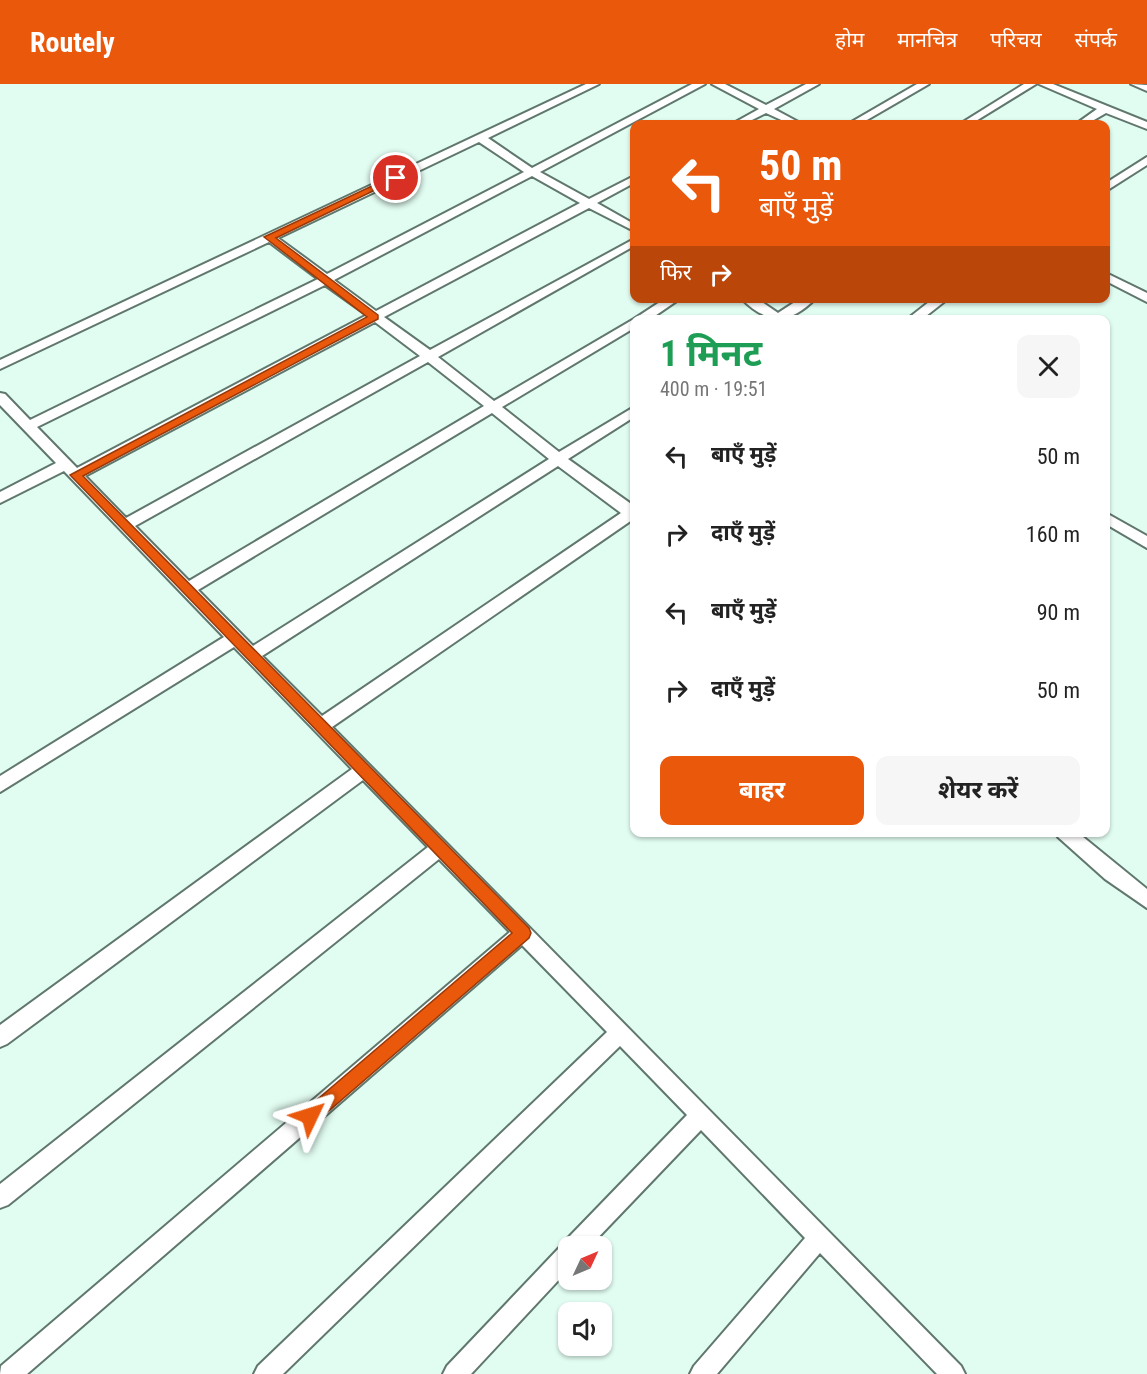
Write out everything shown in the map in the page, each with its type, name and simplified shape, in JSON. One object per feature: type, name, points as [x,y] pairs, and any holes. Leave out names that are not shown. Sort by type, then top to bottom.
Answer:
[{"type":"lane","points":[[0,365],[594,84]]},
{"type":"lane","points":[[28,426],[325,280],[700,84]]},
{"type":"lane","points":[[717,84],[789,120]]},
{"type":"lane","points":[[745,120],[814,84]]},
{"type":"lane","points":[[861,120],[924,84]]},
{"type":"lane","points":[[972,120],[1031,84]]},
{"type":"lane","points":[[1044,84],[1147,126]]},
{"type":"lane","points":[[1136,84],[1147,88]]},
{"type":"lane","points":[[1087,120],[1105,109]]},
{"type":"lane","points":[[480,138],[530,171],[630,226]]},
{"type":"lane","points":[[1110,185],[1147,160]]},
{"type":"lane","points":[[0,498],[70,470],[374,317],[630,181]]},
{"type":"lane","points":[[269,237],[429,356],[491,408],[558,459],[630,510]]},
{"type":"lane","points":[[125,525],[630,244]]},
{"type":"lane","points":[[1110,279],[1147,298]]},
{"type":"lane","points":[[648,315],[667,303]]},
{"type":"lane","points":[[754,303],[772,315]]},
{"type":"lane","points":[[784,315],[802,303]]},
{"type":"lane","points":[[919,315],[936,303]]},
{"type":"lane","points":[[187,589],[630,324]]},
{"type":"lane","points":[[0,397],[820,1237],[948,1372]]},
{"type":"lane","points":[[252,655],[630,414]]},
{"type":"lane","points":[[321,726],[630,516]]},
{"type":"lane","points":[[1110,520],[1147,543]]},
{"type":"lane","points":[[0,785],[235,638]]},
{"type":"lane","points":[[0,1037],[363,770]]},
{"type":"lane","points":[[1070,837],[1111,873],[1147,900]]},
{"type":"lane","points":[[0,1197],[440,848]]},
{"type":"lane","points":[[9,1374],[523,933]]},
{"type":"lane","points":[[266,1374],[620,1033]]},
{"type":"lane","points":[[586,1236],[701,1115]]},
{"type":"lane","points":[[702,1374],[820,1237]]},
{"type":"lane","points":[[455,1374],[558,1266]]},
{"type":"route","points":[[310,1116],[523,933],[75,475],[374,317],[269,237],[396,178]]}]
